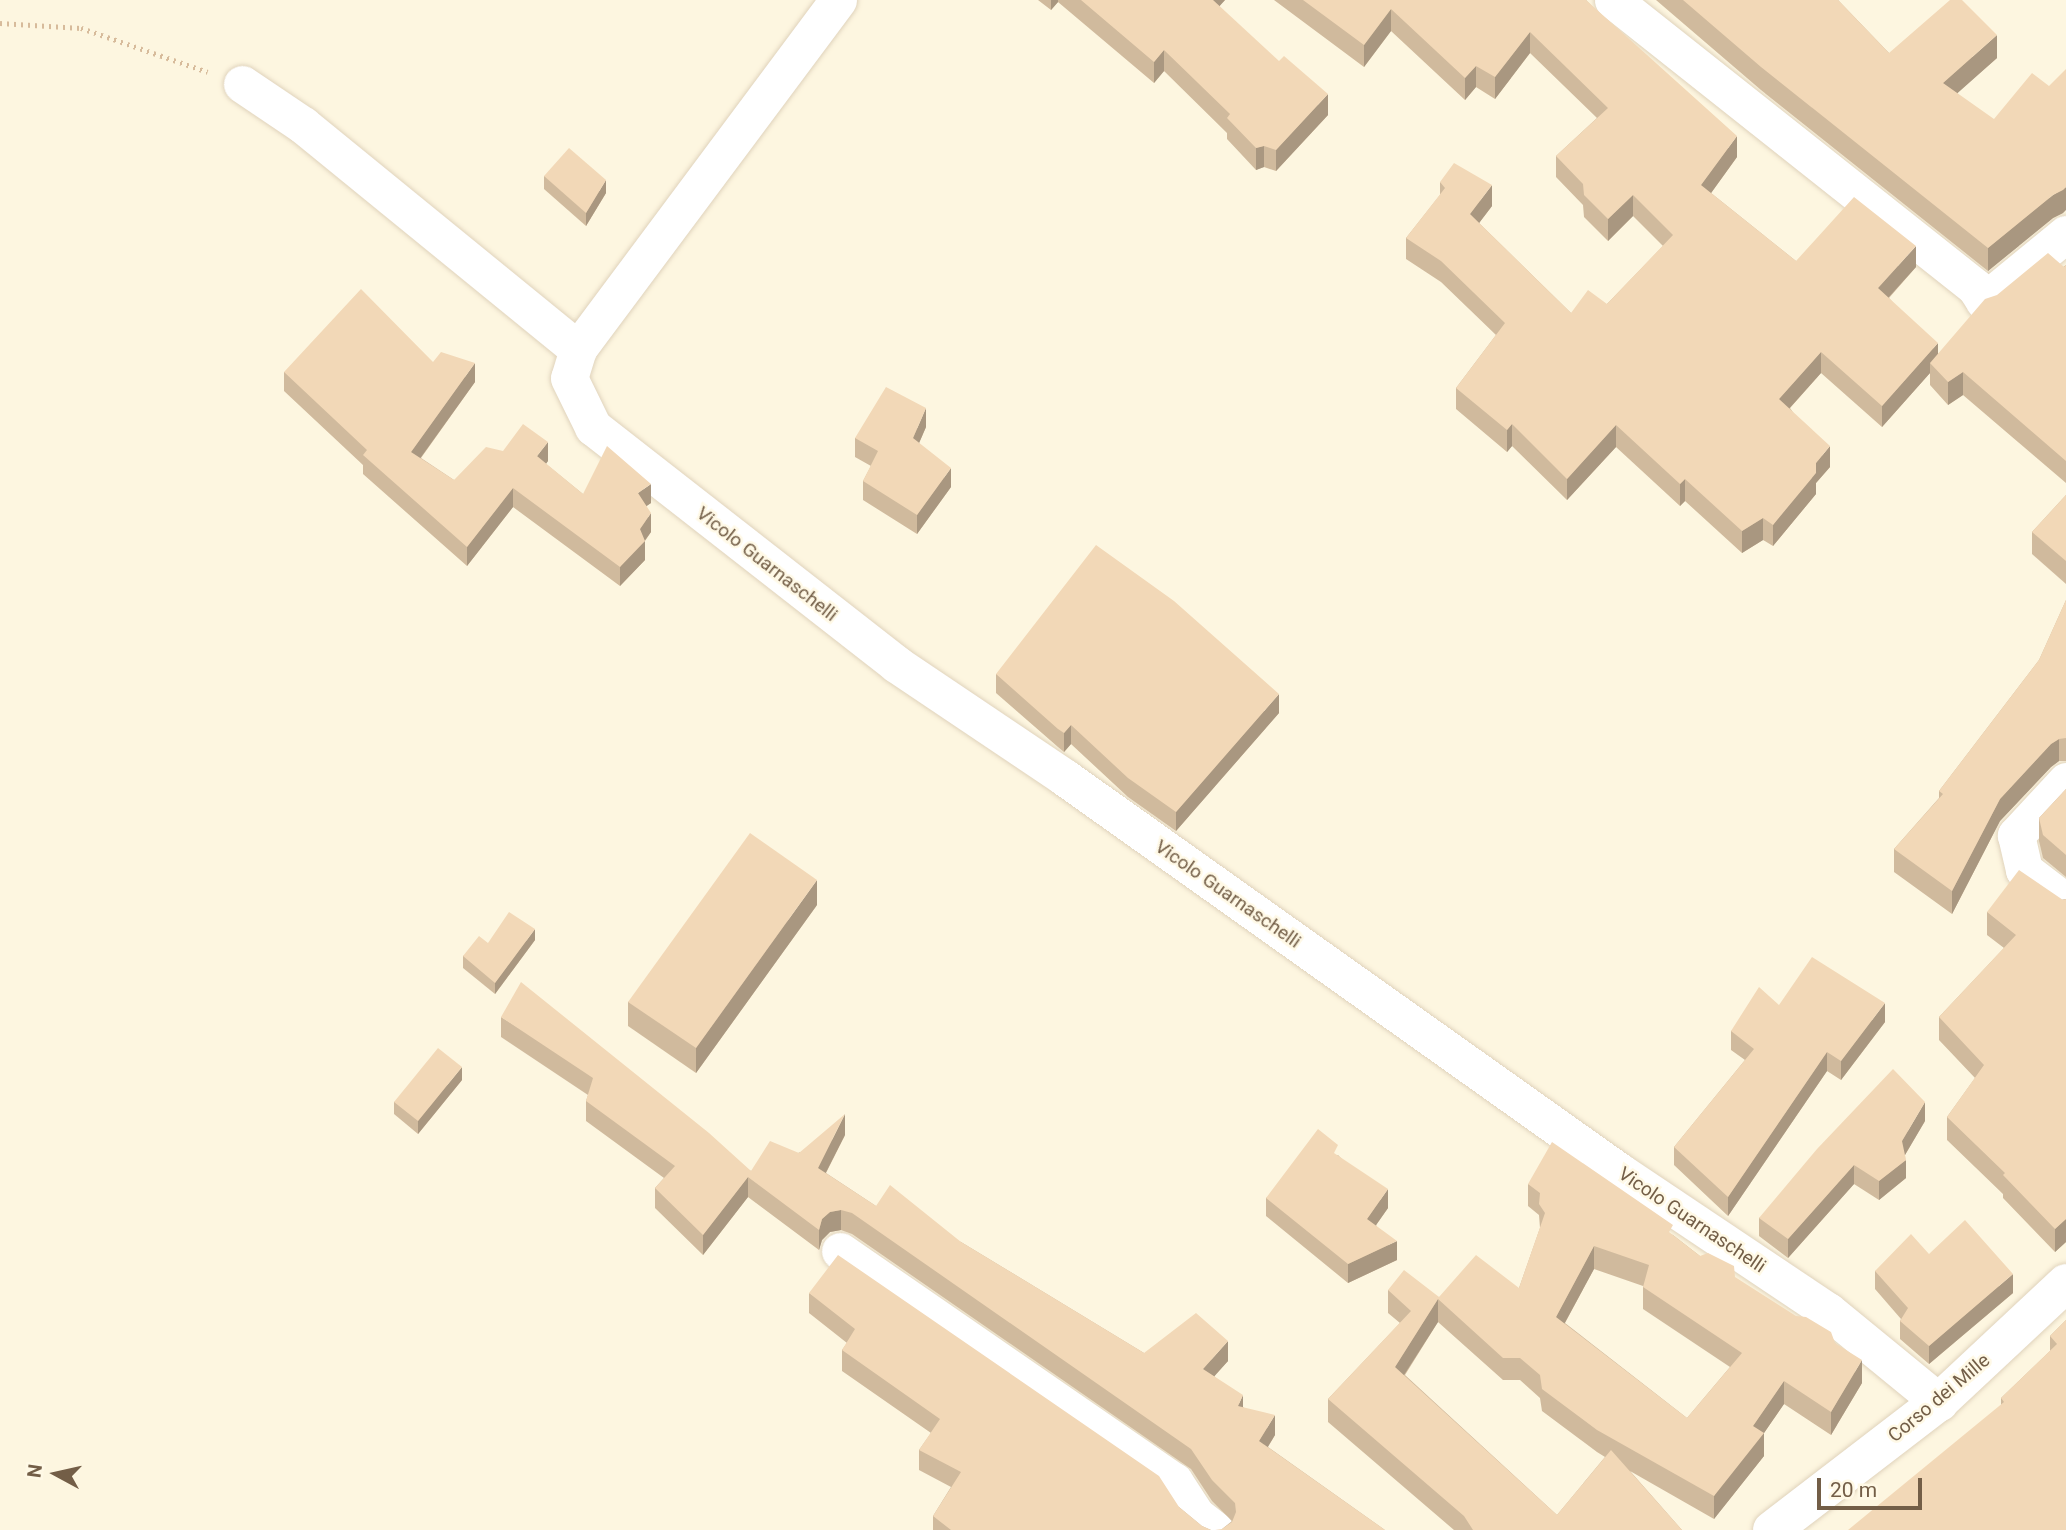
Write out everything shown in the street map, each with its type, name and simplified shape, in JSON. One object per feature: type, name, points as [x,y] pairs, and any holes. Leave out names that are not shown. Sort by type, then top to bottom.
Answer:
[{"type":"street","points":[[242,84],[314,134],[578,349],[838,0]]},
{"type":"street","points":[[1613,0],[1975,288],[1984,301],[2066,234]]},
{"type":"street","name":"Vicolo Guarnaschelli","points":[[578,349],[569,378],[593,427],[708,519],[896,664],[1064,777],[1620,1172],[1828,1311],[1939,1402]]},
{"type":"street","points":[[2066,781],[2016,835],[2024,870],[2066,902]]},
{"type":"street","points":[[840,1251],[1174,1481],[1195,1515],[1215,1530]]},
{"type":"street","name":"Corso dei Mille","points":[[1772,1530],[1939,1402],[2066,1283]]},
{"type":"path","points":[[0,23],[81,28],[242,84]]},
{"type":"building","points":[[1081,0],[1213,0],[1279,61],[1284,56],[1328,94],[1276,150],[1264,146],[1256,148],[1227,118],[1230,114],[1164,50],[1154,62]]},
{"type":"building","points":[[1303,0],[1586,0],[1737,136],[1701,185],[1796,261],[1854,197],[1916,246],[1878,288],[1938,343],[1882,406],[1821,352],[1779,399],[1830,446],[1816,463],[1816,473],[1773,525],[1763,518],[1742,531],[1685,479],[1680,484],[1616,425],[1567,479],[1512,424],[1507,430],[1456,388],[1505,323],[1441,261],[1406,238],[1445,188],[1440,182],[1454,163],[1492,185],[1470,214],[1571,313],[1588,290],[1607,304],[1673,235],[1633,195],[1608,219],[1584,195],[1583,184],[1556,156],[1608,108],[1530,32],[1495,77],[1476,66],[1465,78],[1391,9],[1364,45]]},
{"type":"building","points":[[1683,0],[1838,0],[1889,53],[1950,0],[1962,0],[1997,35],[1943,83],[1994,119],[2032,73],[2049,86],[2066,69],[2066,187],[1988,248],[1761,67]]},
{"type":"building","points":[[569,148],[606,180],[586,213],[544,176]]},
{"type":"building","points":[[2048,253],[2064,267],[2066,265],[2066,461],[1963,372],[1948,382],[1930,363],[1985,299],[1997,295]]},
{"type":"building","points":[[361,289],[433,362],[441,352],[475,363],[411,452],[454,480],[486,447],[503,451],[523,424],[548,442],[537,456],[583,494],[607,446],[651,484],[638,493],[651,513],[640,529],[645,541],[620,567],[513,488],[467,547],[363,455],[367,450],[284,372]]},
{"type":"building","points":[[886,387],[926,408],[913,438],[951,468],[917,515],[863,481],[878,451],[855,438]]},
{"type":"building","points":[[2066,495],[2066,561],[2032,532]]},
{"type":"building","points":[[1096,545],[1174,601],[1279,694],[1176,812],[1128,778],[1071,725],[1064,733],[1058,729],[996,674]]},
{"type":"building","points":[[2066,600],[2066,738],[2051,744],[2000,799],[1952,891],[1894,849],[1943,794],[1939,791],[2039,660]]},
{"type":"building","points":[[2066,789],[2066,855],[2043,835],[2039,818]]},
{"type":"building","points":[[750,833],[817,880],[696,1048],[628,1002]]},
{"type":"building","points":[[2019,870],[2063,900],[2066,899],[2066,1219],[2055,1229],[2003,1175],[2005,1173],[1947,1117],[1984,1065],[1939,1017],[2016,935],[1987,912]]},
{"type":"building","points":[[509,912],[535,929],[495,983],[463,956],[479,936],[488,943]]},
{"type":"building","points":[[1812,957],[1885,1003],[1841,1061],[1827,1052],[1728,1197],[1674,1147],[1754,1049],[1731,1031],[1759,987],[1779,1005]]},
{"type":"building","points":[[521,982],[709,1133],[751,1171],[770,1141],[799,1153],[845,1114],[818,1168],[876,1206],[890,1185],[961,1242],[1144,1353],[1196,1313],[1228,1341],[1203,1369],[1243,1395],[1238,1406],[1275,1415],[1259,1441],[1385,1530],[1215,1530],[1232,1522],[1236,1512],[1235,1503],[1212,1480],[1191,1449],[852,1213],[841,1210],[830,1212],[822,1219],[819,1230],[748,1177],[703,1235],[655,1188],[675,1166],[586,1101],[593,1078],[501,1017]]},
{"type":"building","points":[[438,1048],[462,1067],[418,1121],[394,1102]]},
{"type":"building","points":[[1893,1069],[1925,1102],[1902,1141],[1906,1160],[1879,1181],[1854,1165],[1788,1239],[1759,1218],[1817,1149]]},
{"type":"building","points":[[1318,1129],[1338,1145],[1334,1153],[1388,1189],[1367,1219],[1397,1241],[1348,1264],[1266,1198]]},
{"type":"building","points":[[1552,1142],[1673,1225],[1669,1232],[1700,1256],[1708,1253],[1734,1266],[1735,1277],[1796,1316],[1806,1317],[1831,1332],[1835,1343],[1862,1360],[1831,1412],[1784,1381],[1753,1426],[1764,1433],[1714,1496],[1597,1430],[1542,1389],[1540,1375],[1520,1358],[1503,1358],[1438,1299],[1395,1367],[1557,1515],[1611,1450],[1682,1530],[1473,1530],[1464,1516],[1328,1399],[1411,1311],[1388,1290],[1404,1270],[1439,1297],[1476,1255],[1519,1288],[1545,1213],[1539,1204],[1540,1193],[1528,1184]],"holes":[[[1594,1246],[1649,1265],[1643,1287],[1742,1353],[1687,1418],[1556,1317]]]},
{"type":"building","points":[[1965,1220],[2013,1274],[1929,1346],[1900,1321],[1908,1308],[1875,1271],[1911,1234],[1929,1254]]},
{"type":"building","points":[[838,1255],[1159,1476],[1179,1507],[1211,1530],[951,1530],[933,1516],[961,1472],[919,1450],[940,1419],[842,1350],[855,1329],[809,1293]]},
{"type":"building","points":[[2066,1320],[2066,1530],[1848,1530],[2004,1402],[2001,1398],[2057,1344],[2050,1336]]}]
